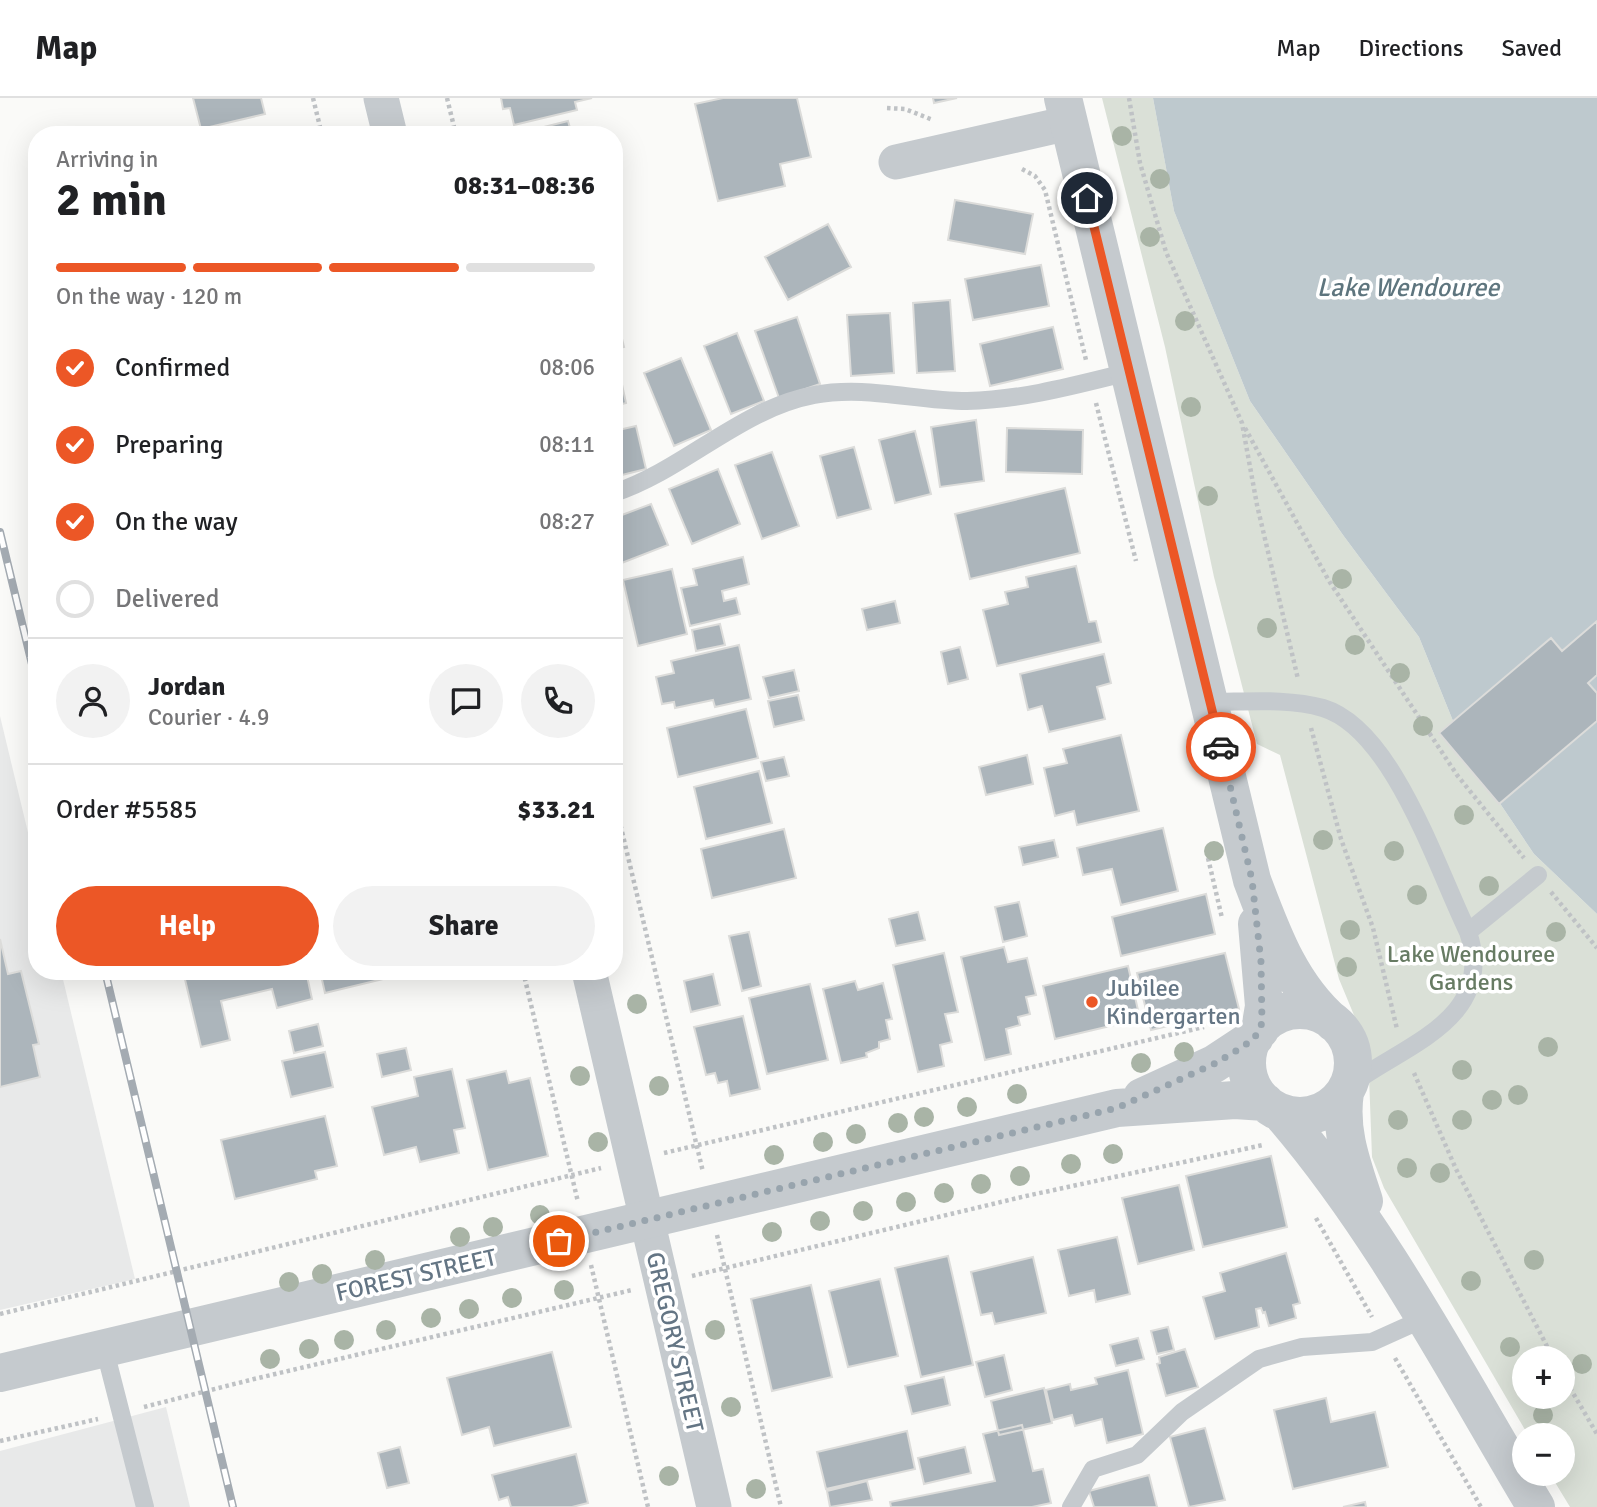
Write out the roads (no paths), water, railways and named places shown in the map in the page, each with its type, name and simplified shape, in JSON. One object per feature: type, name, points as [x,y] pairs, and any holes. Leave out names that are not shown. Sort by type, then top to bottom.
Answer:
[{"type":"street","points":[[381,98],[388,126]]},
{"type":"street","points":[[896,162],[1066,111],[1252,880],[1263,995],[1258,1033],[1249,1053],[1251,1081],[1273,1119],[1333,1176],[1377,1242],[1536,1507]]},
{"type":"street","points":[[1252,880],[1286,963],[1351,1047],[1353,1062],[1346,1089],[1343,1134],[1377,1242]]},
{"type":"street","name":"GREGORY STREET","points":[[591,980],[714,1507]]},
{"type":"street","points":[[1258,1033],[1275,1017],[1297,1010],[1322,1015],[1334,1023]]},
{"type":"street","name":"FOREST STREET","points":[[1117,1108],[1214,1064],[1258,1033]]},
{"type":"street","points":[[1273,1119],[1322,1112],[1346,1089]]},
{"type":"street","name":"FOREST STREET","points":[[0,1373],[1117,1108],[1236,1100],[1273,1119]]},
{"type":"lane","points":[[623,489],[668,469],[754,418],[812,395],[862,391],[968,401],[1028,396],[1129,372]]},
{"type":"lane","points":[[1210,702],[1284,703],[1322,707],[1360,729],[1392,771],[1468,932],[1473,952],[1471,976],[1467,990],[1448,1021],[1405,1053],[1346,1089]]},
{"type":"lane","points":[[1468,932],[1538,875]]},
{"type":"lane","points":[[1071,1507],[1093,1469],[1137,1455],[1182,1412],[1259,1359],[1302,1347],[1371,1342],[1423,1319]]},
{"type":"lane","points":[[104,1347],[145,1507]]},
{"type":"water","name":"Lake Wendouree","points":[[1153,98],[1597,98],[1597,914],[1534,854],[1466,753],[1419,637],[1343,535],[1250,401],[1174,211]]},
{"type":"railway","points":[[0,532],[28,648]]},
{"type":"railway","points":[[107,980],[233,1507]]},
{"type":"place","name":"Jubilee Kindergarten","points":[[1092,1002]]},
{"type":"park label","name":"Lake Wendouree Gardens","points":[[1471,968]]}]
